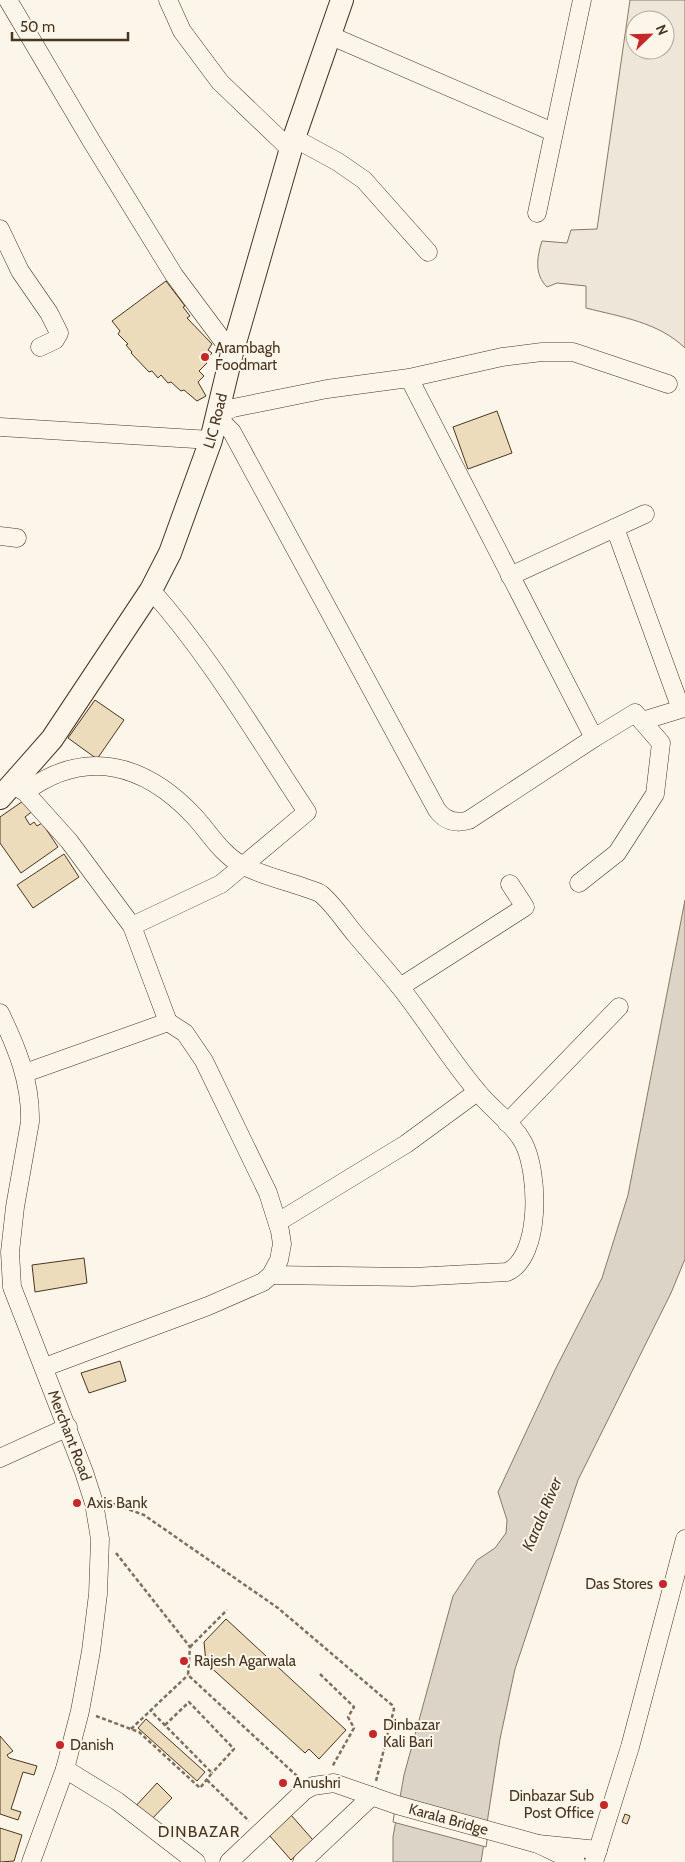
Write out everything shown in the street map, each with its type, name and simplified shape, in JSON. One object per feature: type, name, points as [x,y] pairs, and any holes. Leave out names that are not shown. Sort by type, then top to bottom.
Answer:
[{"type":"main road","name":"LIC Road","points":[[13,792],[52,739],[151,590],[170,553],[210,440],[232,353],[292,144],[342,0]]},
{"type":"street","points":[[8,0],[174,275],[232,353]]},
{"type":"street","points":[[168,0],[182,31],[220,82],[292,144],[345,166],[364,180],[428,252]]},
{"type":"street","points":[[537,213],[582,0]]},
{"type":"street","points":[[329,35],[553,132]]},
{"type":"street","points":[[0,229],[20,271],[49,313],[58,333],[55,340],[40,347]]},
{"type":"street","points":[[579,883],[617,853],[655,794],[661,743],[635,713],[469,820],[456,822],[441,815],[232,432],[216,416],[233,408],[327,389],[409,378],[502,358],[542,352],[573,352],[668,384]]},
{"type":"street","points":[[409,378],[594,738]]},
{"type":"street","points":[[0,427],[210,440]]},
{"type":"street","points":[[510,576],[645,514]]},
{"type":"street","points":[[615,528],[681,709],[642,721]]},
{"type":"street","points":[[132,926],[221,884],[307,812],[220,680],[171,612],[151,590]]},
{"type":"street","points":[[45,1367],[208,1306],[263,1282],[271,1275],[279,1260],[282,1244],[278,1222],[268,1193],[204,1061],[185,1033],[168,1022],[132,926],[69,841],[13,792],[44,778],[83,767],[114,768],[141,775],[166,790],[193,815],[227,854],[242,865],[320,893],[400,987],[477,1092],[522,1141],[529,1156],[534,1170],[535,1186],[529,1238],[526,1252],[516,1268],[507,1272],[413,1277],[271,1275]]},
{"type":"street","points":[[400,987],[525,907],[510,884]]},
{"type":"street","points":[[507,1123],[619,1008]]},
{"type":"street","name":"Merchant Road","points":[[0,1013],[25,1073],[30,1103],[30,1122],[15,1206],[10,1252],[6,1265],[15,1298],[45,1367],[68,1427],[94,1503],[100,1539],[98,1594],[80,1711],[65,1769],[32,1862]]},
{"type":"street","points":[[25,1073],[168,1022]]},
{"type":"street","points":[[278,1222],[406,1144],[477,1092]]},
{"type":"street","points":[[0,1458],[68,1427]]},
{"type":"street","points":[[635,1747],[682,1561],[685,1539]]},
{"type":"street","points":[[538,1844],[599,1858],[635,1747],[685,1578]]},
{"type":"street","points":[[65,1769],[117,1801],[196,1862]]},
{"type":"street","name":"Karala Bridge","points":[[316,1786],[334,1783],[396,1805],[538,1844]]},
{"type":"street","points":[[229,1862],[316,1786]]},
{"type":"street","points":[[302,1862],[372,1796]]},
{"type":"street","points":[[538,1844],[576,1862]]},
{"type":"path","points":[[94,1503],[115,1504],[144,1514],[278,1608],[392,1705],[394,1709],[372,1796]]},
{"type":"path","points":[[100,1539],[121,1557],[190,1647]]},
{"type":"path","points":[[131,1730],[188,1675],[190,1647],[227,1610]]},
{"type":"path","points":[[188,1675],[316,1786],[354,1728],[348,1718],[354,1707],[320,1674]]},
{"type":"path","points":[[80,1711],[139,1732],[200,1788],[234,1749],[189,1702],[165,1725]]},
{"type":"path","points":[[150,1710],[212,1773]]},
{"type":"path","points":[[207,1780],[261,1833]]},
{"type":"shaded area","points":[[630,0],[685,0],[685,348],[674,339],[651,326],[586,308],[586,286],[557,283],[547,287],[538,271],[542,241],[567,243],[571,230],[597,229],[625,35],[625,60],[675,60],[675,10],[629,10]]},
{"type":"water","name":"Karala River","points":[[685,900],[685,1259],[671,1293],[578,1480],[515,1669],[500,1739],[481,1862],[393,1862],[393,1837],[404,1775],[453,1596],[477,1560],[495,1548],[506,1533],[507,1520],[498,1492],[556,1368],[602,1278],[628,1195]]},
{"type":"pier","points":[[395,1809],[490,1822],[486,1847],[393,1822]]},
{"type":"building","points":[[166,281],[185,306],[183,307],[190,316],[187,318],[212,344],[208,350],[212,353],[205,361],[207,363],[199,371],[204,376],[198,382],[206,396],[197,401],[184,390],[181,391],[171,382],[168,383],[161,375],[158,378],[152,371],[149,372],[131,353],[126,345],[128,344],[118,334],[120,331],[112,321]]},
{"type":"building","points":[[497,411],[512,453],[468,469],[453,427]]},
{"type":"building","points":[[95,700],[124,720],[97,759],[68,738]]},
{"type":"building","points":[[26,799],[34,810],[25,817],[30,825],[34,822],[37,826],[42,823],[58,847],[21,873],[0,843],[0,817]]},
{"type":"building","points":[[64,854],[79,877],[33,908],[17,885]]},
{"type":"building","points":[[84,1258],[87,1283],[35,1292],[32,1265]]},
{"type":"building","points":[[120,1361],[126,1381],[89,1393],[81,1373]]},
{"type":"building","points":[[226,1619],[346,1730],[319,1759],[309,1749],[305,1753],[206,1663],[204,1642]]},
{"type":"building","points":[[146,1719],[205,1772],[197,1781],[138,1728]]},
{"type":"building","points":[[0,1736],[13,1751],[7,1755],[9,1758],[37,1766],[34,1775],[23,1772],[11,1809],[21,1812],[18,1820],[0,1814]]},
{"type":"building","points":[[157,1783],[172,1798],[149,1822],[134,1808]]},
{"type":"building","points":[[625,1814],[630,1816],[627,1824],[622,1822]]},
{"type":"building","points":[[291,1815],[313,1840],[291,1860],[269,1835]]},
{"type":"building","points":[[0,1828],[22,1835],[14,1861],[0,1862]]},
{"type":"place","name":"Arambagh Foodmart","points":[[205,357]]},
{"type":"place","name":"Axis Bank","points":[[77,1503]]},
{"type":"place","name":"Das Stores","points":[[663,1584]]},
{"type":"place","name":"Rajesh Agarwala","points":[[184,1661]]},
{"type":"place","name":"Dinbazar Kali Bari","points":[[373,1734]]},
{"type":"place","name":"Danish","points":[[60,1745]]},
{"type":"place","name":"Anushri","points":[[283,1783]]},
{"type":"place","name":"Dinbazar Sub Post Office","points":[[604,1805]]},
{"type":"district","name":"DINBAZAR","points":[[199,1831]]}]
